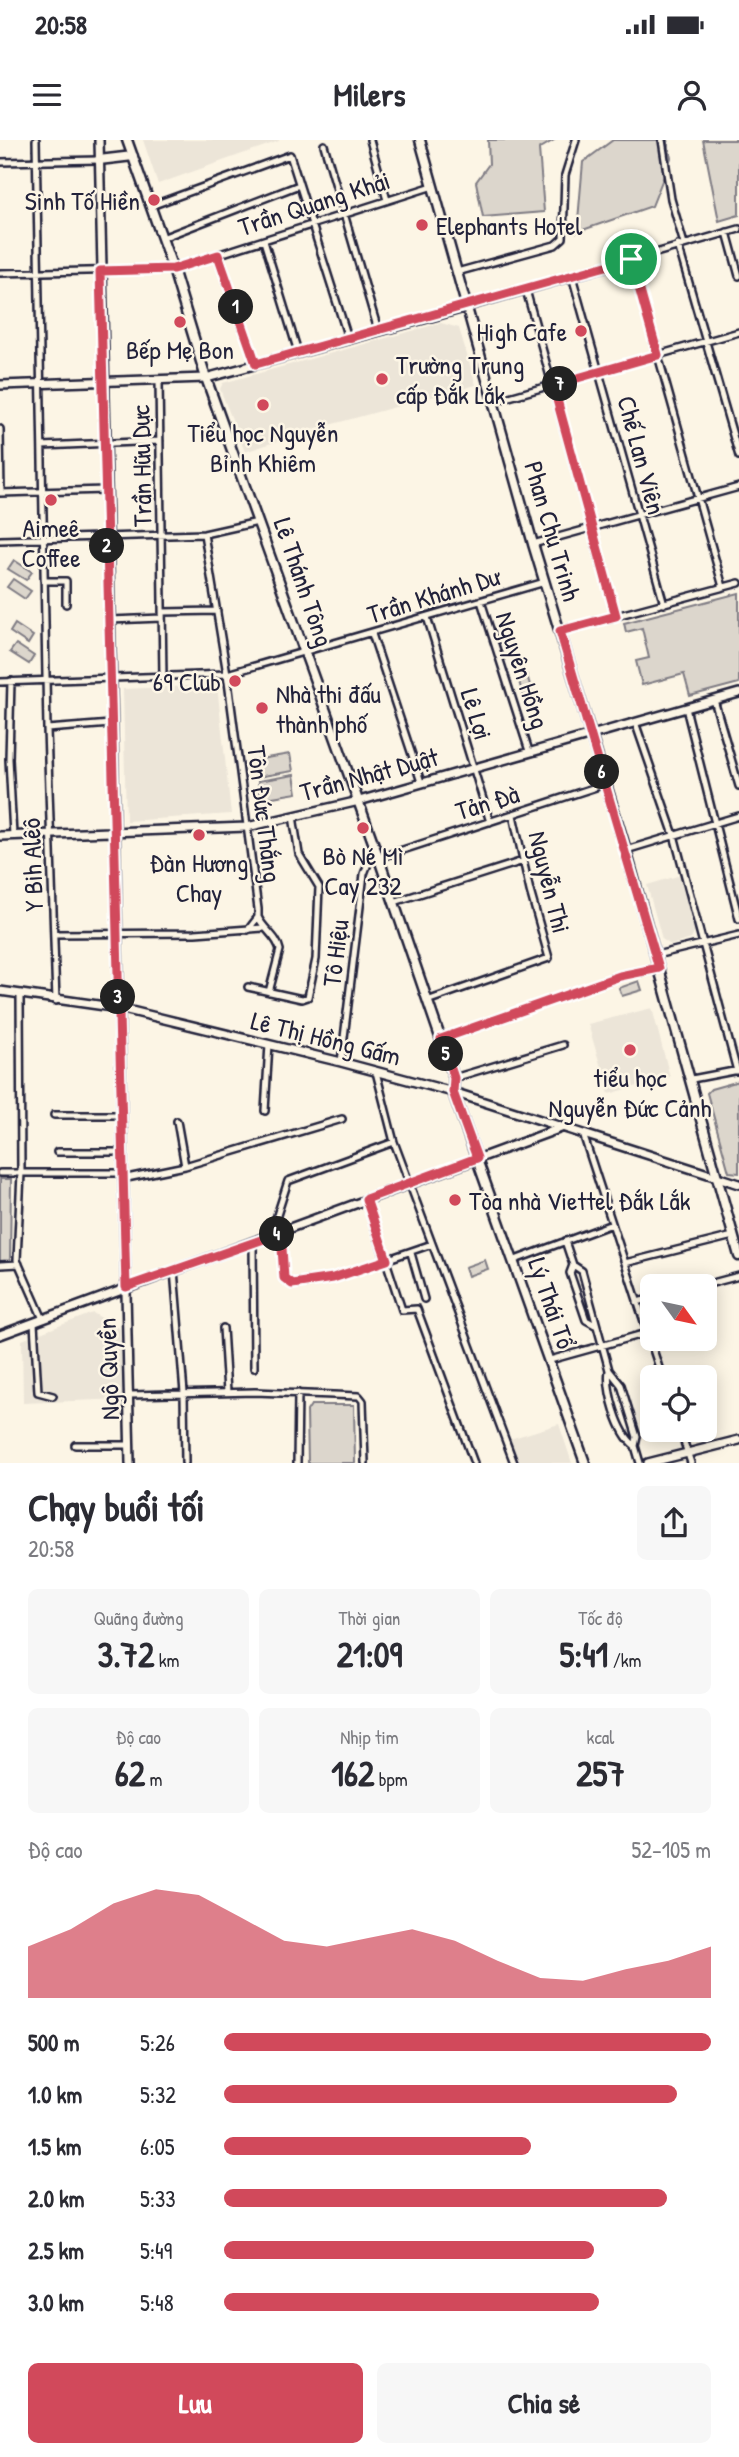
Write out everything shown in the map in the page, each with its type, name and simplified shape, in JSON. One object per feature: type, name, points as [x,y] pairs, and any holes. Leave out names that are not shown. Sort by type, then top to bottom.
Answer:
[{"type":"main road","name":"Lê Thánh Tông","points":[[127,140],[173,269],[206,378],[261,522],[379,856],[454,1078],[453,1092],[477,1158]]},
{"type":"main road","name":"Phan Chu Trinh","points":[[420,140],[533,544],[592,735],[692,1079],[739,1256]]},
{"type":"main road","points":[[99,160],[133,156]]},
{"type":"main road","name":"Lý Thái Tổ","points":[[477,1158],[585,1463]]},
{"type":"street","name":"Y Bih Alêô","points":[[36,140],[47,729],[56,1001]]},
{"type":"street","name":"Ngô Quyền","points":[[99,140],[121,1152],[131,1463]]},
{"type":"street","points":[[370,140],[387,200]]},
{"type":"street","points":[[457,272],[555,245],[563,238],[565,175],[576,140]]},
{"type":"street","points":[[662,140],[681,245],[739,456]]},
{"type":"street","points":[[324,145],[378,330]]},
{"type":"street","points":[[151,206],[290,155],[348,338]]},
{"type":"street","points":[[0,162],[99,160]]},
{"type":"street","points":[[162,238],[299,185]]},
{"type":"street","name":"Trần Quang Khải","points":[[0,274],[173,269],[433,186]]},
{"type":"street","points":[[0,385],[206,378],[468,307],[739,229]]},
{"type":"street","points":[[727,232],[739,275]]},
{"type":"street","points":[[264,241],[298,352]]},
{"type":"street","points":[[218,255],[256,364]]},
{"type":"street","points":[[631,259],[723,587]]},
{"type":"street","name":"Chế Lan Viên","points":[[572,276],[664,604]]},
{"type":"street","points":[[526,290],[616,616]]},
{"type":"street","points":[[495,401],[739,332]]},
{"type":"street","name":"Trần Hữu Dực","points":[[159,380],[163,678]]},
{"type":"street","points":[[0,429],[1,493],[106,490]]},
{"type":"street","points":[[42,446],[160,441]]},
{"type":"street","points":[[533,544],[739,487]]},
{"type":"street","points":[[0,540],[204,534],[261,522]]},
{"type":"street","name":"Tôn Đức Thắng","points":[[204,534],[227,674],[258,917],[248,930]]},
{"type":"street","points":[[45,581],[66,581],[66,604]]},
{"type":"street","name":"Trần Khánh Dư","points":[[0,682],[227,674],[545,582]]},
{"type":"street","points":[[560,631],[739,583]]},
{"type":"street","name":"Nguyên Hồng","points":[[481,601],[528,751]]},
{"type":"street","points":[[110,620],[217,611]]},
{"type":"street","name":"Lê Lợi","points":[[427,617],[490,822]]},
{"type":"street","points":[[372,634],[421,782]]},
{"type":"street","points":[[11,681],[9,759],[13,835]]},
{"type":"street","name":"Trần Nhật Duật","points":[[0,835],[247,827],[359,801],[739,693]]},
{"type":"street","points":[[714,700],[739,786]]},
{"type":"street","points":[[686,708],[739,919]]},
{"type":"street","points":[[635,722],[674,835],[738,1070],[692,1079]]},
{"type":"street","points":[[47,729],[111,723]]},
{"type":"street","name":"Tản Đà","points":[[379,856],[606,784]]},
{"type":"street","name":"Nguyễn Thi","points":[[427,1001],[549,958],[513,815]]},
{"type":"street","points":[[248,987],[306,999],[315,970],[318,887],[301,859],[293,816]]},
{"type":"street","points":[[626,850],[739,816]]},
{"type":"street","name":"Tô Hiệu","points":[[341,1062],[364,874],[369,861],[379,856]]},
{"type":"street","points":[[394,902],[523,860]]},
{"type":"street","points":[[258,917],[263,928],[275,937],[280,950],[269,992]]},
{"type":"street","points":[[54,934],[263,928]]},
{"type":"street","points":[[656,955],[739,935]]},
{"type":"street","points":[[441,1039],[620,976],[659,968]]},
{"type":"street","name":"Lê Thị Hồng Gấm","points":[[0,991],[118,1008],[341,1062],[453,1092],[739,1184]]},
{"type":"street","points":[[20,995],[19,1264],[43,1320]]},
{"type":"street","points":[[265,1111],[269,1044]]},
{"type":"street","points":[[454,1078],[563,1045]]},
{"type":"street","points":[[376,1072],[384,1113],[394,1142],[514,1463]]},
{"type":"street","points":[[54,1115],[121,1115]]},
{"type":"street","points":[[0,1173],[122,1176],[185,1166],[342,1119]]},
{"type":"street","points":[[177,1121],[185,1166]]},
{"type":"street","points":[[0,1335],[562,1128]]},
{"type":"street","points":[[583,1134],[640,1312]]},
{"type":"street","points":[[270,1237],[288,1181],[394,1142]]},
{"type":"street","points":[[57,1152],[121,1152]]},
{"type":"street","points":[[366,1199],[402,1310],[417,1309],[474,1463]]},
{"type":"street","points":[[515,1260],[612,1224]]},
{"type":"street","points":[[281,1233],[284,1278],[292,1284],[333,1278],[432,1244]]},
{"type":"street","points":[[625,1263],[733,1236]]},
{"type":"street","points":[[565,1241],[573,1265],[582,1271],[597,1317],[595,1325],[609,1370],[609,1389],[627,1440],[635,1446]]},
{"type":"street","points":[[253,1242],[254,1368]]},
{"type":"street","points":[[411,1253],[424,1299]]},
{"type":"street","points":[[0,1265],[19,1264]]},
{"type":"street","points":[[573,1265],[570,1273],[586,1320],[595,1325]]},
{"type":"street","points":[[174,1270],[184,1393],[185,1463]]},
{"type":"street","points":[[718,1282],[739,1276]]},
{"type":"street","points":[[34,1323],[38,1392],[53,1396]]},
{"type":"street","points":[[223,1328],[227,1392]]},
{"type":"street","points":[[550,1360],[640,1335]]},
{"type":"street","points":[[609,1370],[621,1385],[637,1437],[635,1446],[640,1463]]},
{"type":"street","points":[[130,1395],[227,1392],[298,1393],[362,1398],[365,1463]]},
{"type":"street","points":[[297,1463],[298,1393]]},
{"type":"street","points":[[648,1463],[739,1440]]},
{"type":"street","points":[[684,1442],[691,1463]]},
{"type":"street","points":[[75,1445],[130,1445]]},
{"type":"shaded area","points":[[143,140],[279,140],[279,141],[158,184]]},
{"type":"shaded area","points":[[488,140],[554,140],[539,149],[544,212],[483,217],[476,182],[489,164]]},
{"type":"shaded area","points":[[613,140],[667,140],[671,158],[652,206],[577,232],[583,162]]},
{"type":"shaded area","points":[[703,140],[739,140],[739,215],[719,221]]},
{"type":"shaded area","name":"Trường Trung cấp Đắk Lắk","points":[[441,323],[459,328],[476,385],[307,431],[245,452],[220,389],[223,383]]},
{"type":"shaded area","points":[[14,560],[32,572],[26,580],[8,569]]},
{"type":"shaded area","points":[[13,579],[31,591],[25,599],[7,587]]},
{"type":"shaded area","points":[[739,593],[739,683],[690,696],[684,674],[642,685],[636,661],[649,658],[642,628],[626,632],[624,623]]},
{"type":"shaded area","points":[[15,624],[33,636],[28,644],[10,632]]},
{"type":"shaded area","points":[[16,644],[34,656],[29,664],[10,652]]},
{"type":"shaded area","points":[[527,675],[533,695],[524,699],[518,678]]},
{"type":"shaded area","points":[[217,685],[231,814],[126,821],[123,689]]},
{"type":"shaded area","points":[[290,754],[293,771],[257,777],[254,760]]},
{"type":"shaded area","points":[[294,775],[297,793],[260,799],[258,781]]},
{"type":"shaded area","points":[[681,875],[696,930],[691,939],[671,945],[662,939],[647,885]]},
{"type":"shaded area","points":[[639,981],[642,990],[622,996],[619,988]]},
{"type":"shaded area","name":"tiểu học Nguyễn Đức Cảnh","points":[[652,1008],[670,1077],[609,1094],[588,1024]]},
{"type":"shaded area","points":[[739,1081],[739,1173],[729,1172],[707,1093],[711,1089]]},
{"type":"shaded area","points":[[0,1179],[11,1179],[10,1262],[0,1262]]},
{"type":"shaded area","points":[[485,1260],[488,1269],[468,1276],[465,1267]]},
{"type":"shaded area","points":[[93,1313],[120,1329],[123,1399],[23,1403],[22,1340]]},
{"type":"shaded area","points":[[311,1405],[354,1405],[355,1463],[308,1463],[307,1411]]},
{"type":"shaded area","points":[[559,1424],[572,1463],[519,1463],[510,1439]]},
{"type":"place","name":"Sinh Tố Hiền","points":[[154,200]]},
{"type":"place","name":"Elephants Hotel","points":[[422,225]]},
{"type":"place","name":"Bếp Mẹ Bon","points":[[180,322]]},
{"type":"place","name":"High Cafe","points":[[581,331]]},
{"type":"place","name":"Trường Trung cấp Đắk Lắk","points":[[382,379]]},
{"type":"place","name":"Tiểu học Nguyễn Bỉnh Khiêm","points":[[263,405]]},
{"type":"place","name":"Aimeê Coffee","points":[[51,500]]},
{"type":"place","name":"69 Club","points":[[235,681]]},
{"type":"place","name":"Nhà thi đấu thành phố","points":[[262,708]]},
{"type":"place","name":"Bò Né Mì Cay 232","points":[[363,828]]},
{"type":"place","name":"Đàn Hương Chay","points":[[199,835]]},
{"type":"place","name":"tiểu học Nguyễn Đức Cảnh","points":[[630,1050]]},
{"type":"place","name":"Tòa nhà Viettel Đắk Lắk","points":[[455,1200]]},
{"type":"route","points":[[218,255],[256,364],[468,307],[631,259],[658,355],[553,385],[616,616],[560,631],[659,968],[620,976],[441,1039],[454,1078],[453,1092],[477,1158],[366,1199],[387,1260],[333,1278],[287,1283],[284,1278],[281,1233],[126,1287],[100,271],[173,269],[218,255]]}]
